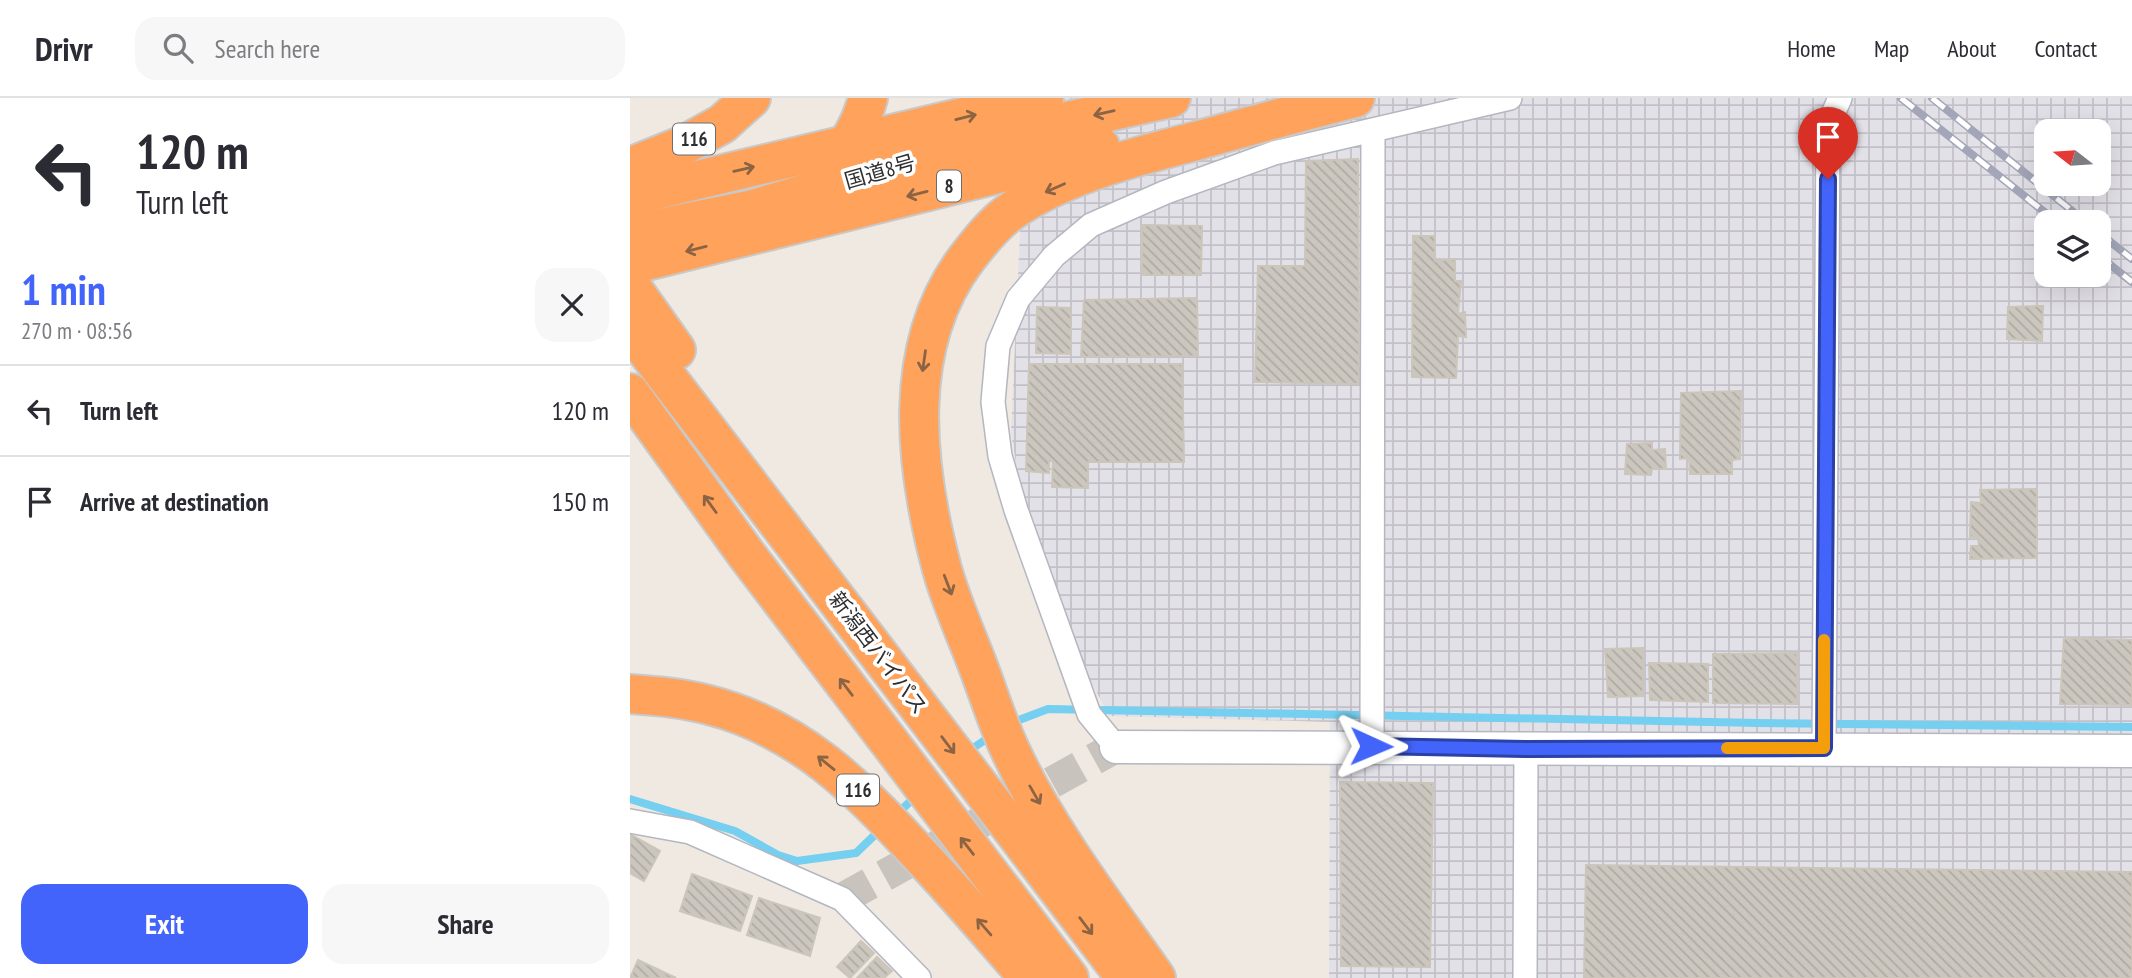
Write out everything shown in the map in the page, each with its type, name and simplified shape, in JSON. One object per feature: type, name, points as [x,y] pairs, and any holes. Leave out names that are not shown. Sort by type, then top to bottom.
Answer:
[{"type":"highway","name":"116","points":[[630,167],[684,145],[722,124],[751,98]]},
{"type":"highway","points":[[753,208],[823,169],[846,146],[863,114],[867,98]]},
{"type":"highway","name":"国道8号","points":[[630,196],[1044,98]]},
{"type":"highway","name":"国道8号","points":[[630,234],[753,208],[1005,135],[1171,98]]},
{"type":"highway","name":"8","points":[[632,294],[1046,162],[1266,98]]},
{"type":"highway","points":[[1156,978],[1062,842],[1011,752],[943,571],[927,499],[920,444],[919,397],[925,349],[938,307],[958,271],[983,237],[1012,210],[1052,190],[1131,158],[1355,98]]},
{"type":"highway","name":"新潟西バイパス","points":[[632,294],[847,612],[1126,978]]},
{"type":"highway","name":"116","points":[[630,393],[746,554],[1069,978]]},
{"type":"highway","name":"116","points":[[630,694],[676,697],[747,718],[784,735],[819,757],[872,802],[1029,978]]},
{"type":"street","points":[[1510,98],[1274,153],[1166,192],[1091,225],[1054,256],[1018,299],[998,346],[993,402],[1000,456],[1016,510],[1089,714],[1116,747],[2132,751]]},
{"type":"street","points":[[1824,748],[1828,125],[1840,98]]},
{"type":"street","points":[[1371,746],[1373,131]]},
{"type":"street","points":[[1161,169],[1166,192]]},
{"type":"street","points":[[1525,749],[1525,978]]},
{"type":"street","points":[[630,821],[690,832],[842,899],[919,978]]},
{"type":"shaded area","points":[[1026,98],[2132,98],[2132,978],[1329,978],[1330,722],[1109,716],[1081,662],[1024,511],[1011,433]]},
{"type":"building","points":[[1358,159],[1359,384],[1255,382],[1258,266],[1305,266],[1306,161]]},
{"type":"building","points":[[1142,225],[1202,226],[1201,275],[1142,275]]},
{"type":"building","points":[[1413,236],[1435,236],[1435,261],[1455,259],[1455,281],[1461,281],[1458,314],[1465,312],[1466,337],[1458,336],[1456,378],[1412,377]]},
{"type":"building","points":[[1197,298],[1198,356],[1081,357],[1084,300]]},
{"type":"building","points":[[2043,306],[2042,341],[2007,339],[2008,307]]},
{"type":"building","points":[[1037,307],[1071,308],[1071,354],[1036,353]]},
{"type":"building","points":[[1029,364],[1182,364],[1184,462],[1088,462],[1088,488],[1052,487],[1053,461],[1049,461],[1049,473],[1026,471]]},
{"type":"building","points":[[1741,391],[1740,459],[1732,460],[1732,474],[1690,474],[1689,458],[1680,459],[1681,393]]},
{"type":"building","points":[[1652,443],[1652,450],[1665,449],[1666,469],[1652,469],[1651,475],[1625,474],[1627,444]]},
{"type":"building","points":[[2037,489],[2037,558],[1970,559],[1971,546],[1979,546],[1978,537],[1970,537],[1971,502],[1981,503],[1980,490]]},
{"type":"building","points":[[2064,638],[2132,640],[2132,705],[2060,704]]},
{"type":"building","points":[[1643,648],[1643,696],[1608,697],[1605,649]]},
{"type":"building","points":[[1797,653],[1797,704],[1713,703],[1713,654]]},
{"type":"building","points":[[1649,663],[1708,664],[1708,702],[1650,700]]},
{"type":"building","points":[[1340,782],[1433,783],[1430,967],[1341,966]]},
{"type":"building","points":[[630,834],[660,851],[644,881],[630,873]]},
{"type":"building","points":[[1586,865],[2132,872],[2132,978],[1584,978]]},
{"type":"building","points":[[692,874],[752,896],[740,931],[680,911]]},
{"type":"building","points":[[759,898],[820,918],[810,956],[747,935]]},
{"type":"building","points":[[861,941],[874,953],[850,978],[837,967]]},
{"type":"building","points":[[877,957],[892,971],[884,978],[857,978]]},
{"type":"building","points":[[638,960],[676,978],[630,978]]},
{"type":"waterway","points":[[1011,723],[1048,709],[1759,723],[2132,727]]},
{"type":"waterway","points":[[967,752],[991,736]]},
{"type":"waterway","points":[[896,815],[917,795]]},
{"type":"waterway","points":[[630,799],[735,831],[778,855],[797,861],[856,853],[882,828]]},
{"type":"tunnel","points":[[1143,98],[1159,163]]},
{"type":"tunnel","points":[[842,899],[1116,747]]},
{"type":"railway","points":[[1901,98],[2042,210]]},
{"type":"railway","points":[[1932,98],[2071,210]]},
{"type":"railway","points":[[2111,242],[2132,259]]},
{"type":"railway","points":[[2111,265],[2132,282]]},
{"type":"slow traffic","points":[[1727,748],[1824,748],[1824,640]]},
{"type":"route","points":[[1371,746],[1525,749],[1824,748],[1828,179]]}]
